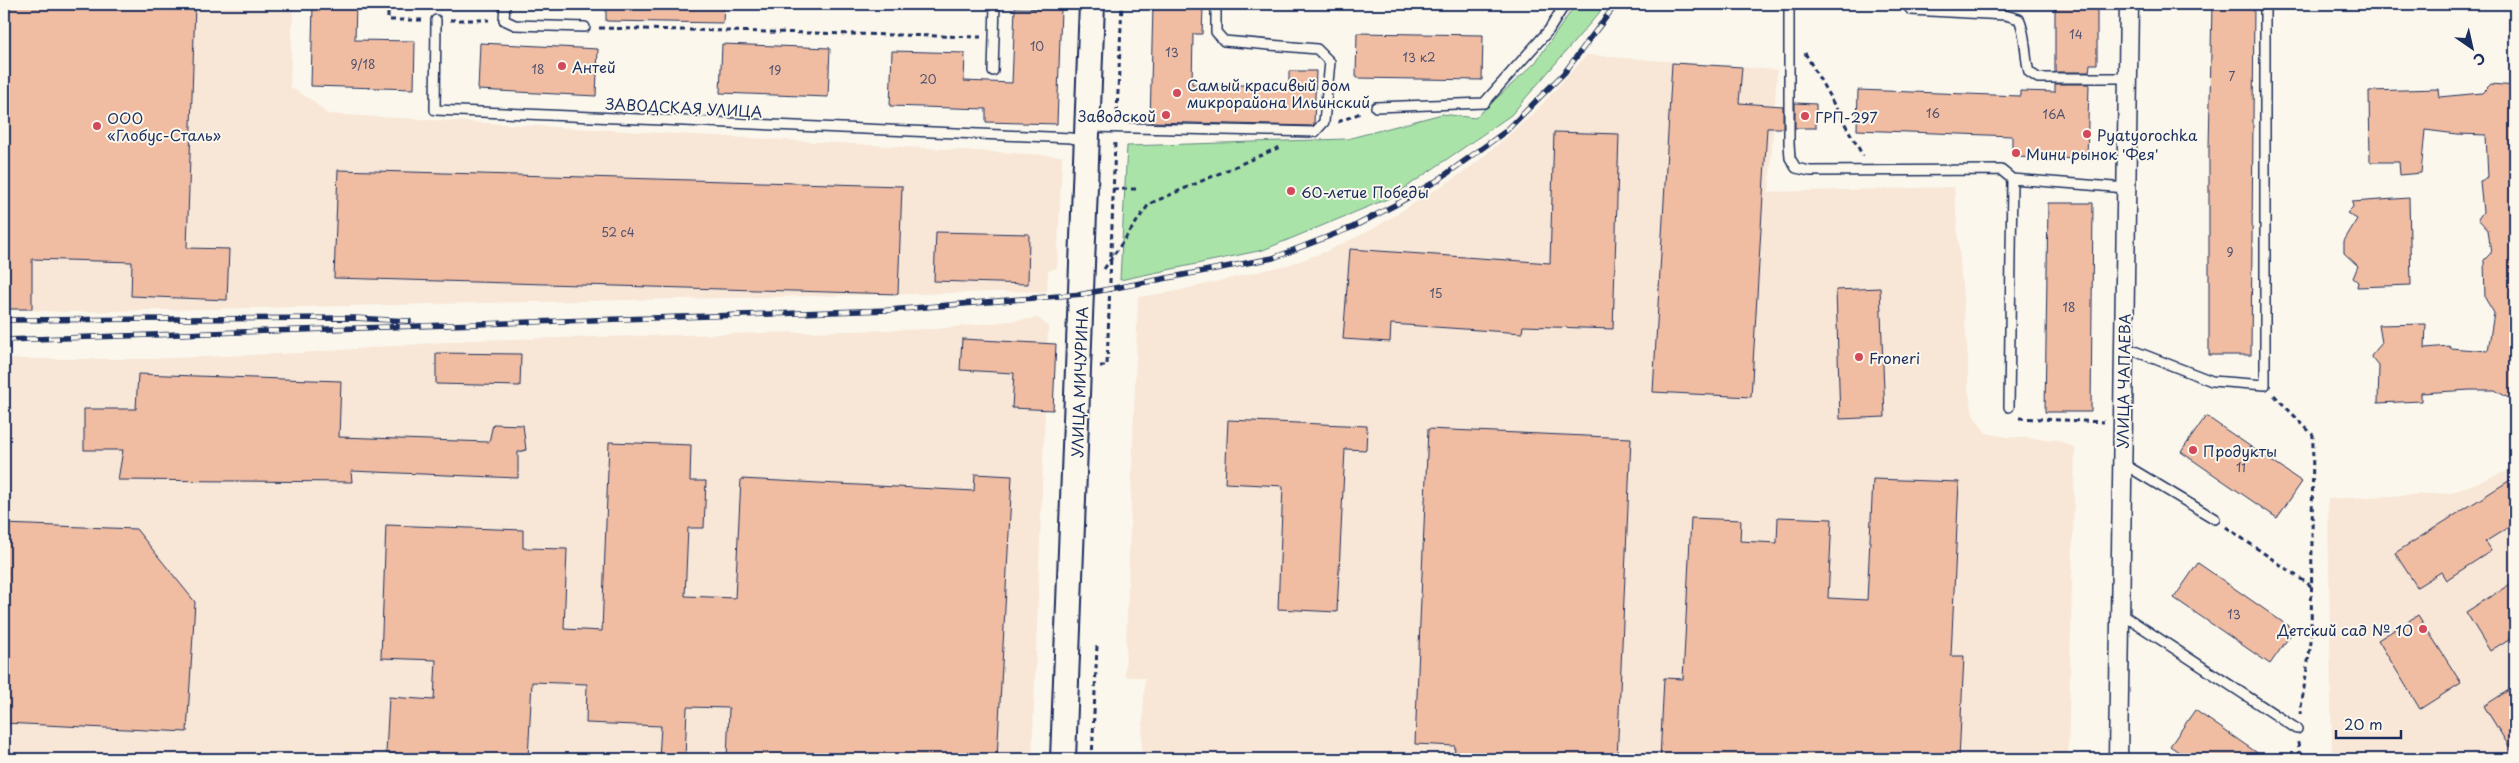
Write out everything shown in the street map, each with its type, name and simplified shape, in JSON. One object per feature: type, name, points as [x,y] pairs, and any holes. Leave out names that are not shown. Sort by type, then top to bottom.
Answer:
[{"type":"main road","name":"УЛИЦА МИЧУРИНА","points":[[1064,759],[1083,294],[1092,4]]},
{"type":"street","name":"УЛИЦА ЧАПАЕВА","points":[[2118,759],[2129,4]]},
{"type":"lane","points":[[505,4],[504,20],[515,25],[585,27]]},
{"type":"lane","points":[[993,71],[995,4]]},
{"type":"lane","points":[[1087,134],[1116,128],[1315,132],[1324,122],[1330,62],[1317,50],[1224,41],[1216,32],[1216,4]]},
{"type":"lane","points":[[1376,107],[1484,103],[1549,30],[1565,4]]},
{"type":"lane","points":[[1789,4],[1790,158],[1796,168],[1810,171],[2001,170],[2012,179],[2126,188]]},
{"type":"lane","points":[[1906,4],[1911,10],[2005,15],[2019,19],[2024,31],[2026,60],[2029,72],[2038,78],[2128,78]]},
{"type":"lane","points":[[2124,347],[2212,381],[2264,385],[2265,4]]},
{"type":"lane","name":"ЗАВОДСКАЯ УЛИЦА","points":[[436,20],[434,110],[1071,138],[1087,134]]},
{"type":"lane","points":[[2009,407],[2012,179]]},
{"type":"lane","points":[[2122,463],[2215,520]]},
{"type":"lane","points":[[2120,613],[2297,729]]},
{"type":"path","points":[[388,4],[388,20],[504,20]]},
{"type":"path","points":[[1108,366],[1110,262],[1122,4]]},
{"type":"path","points":[[1789,26],[1871,170]]},
{"type":"path","points":[[585,27],[994,37]]},
{"type":"path","points":[[1083,294],[1110,262],[1149,204],[1376,107]]},
{"type":"path","points":[[1113,189],[1137,189]]},
{"type":"path","points":[[2264,385],[2313,435],[2311,642],[2297,729],[2300,759]]},
{"type":"path","points":[[2009,407],[2021,420],[2123,423]]},
{"type":"path","points":[[2215,520],[2311,587]]},
{"type":"path","points":[[1092,759],[1097,646]]},
{"type":"shaded area","points":[[4,4],[293,4],[290,87],[313,101],[327,114],[1062,156],[1057,268],[1048,271],[1047,291],[64,312],[4,309]]},
{"type":"shaded area","points":[[1587,55],[1777,70],[1769,192],[1954,187],[1968,360],[1968,389],[1973,415],[1986,433],[2007,437],[2058,440],[2075,448],[2068,759],[1141,759],[1145,678],[1125,676],[1138,297],[1173,292],[1291,264],[1325,252],[1373,229],[1467,170],[1488,153],[1534,113]]},
{"type":"shaded area","points":[[1038,318],[1048,326],[1032,759],[4,759],[4,359],[149,359],[301,353],[473,340],[936,329]]},
{"type":"shaded area","name":"Детский сад № 10","points":[[2515,468],[2515,759],[2332,759],[2328,499],[2451,493]]},
{"type":"green space","points":[[1576,4],[1604,4],[1599,13],[1511,115],[1392,197],[1263,250],[1120,280],[1127,146],[1347,139],[1442,114],[1475,118],[1535,63]]},
{"type":"building","name":"ООО «Глобус-Сталь»","points":[[4,4],[195,4],[187,248],[229,249],[227,300],[131,296],[132,262],[32,259],[32,309],[4,309]]},
{"type":"building","points":[[313,4],[356,4],[355,40],[415,41],[414,89],[311,86]]},
{"type":"building","points":[[606,4],[724,4],[723,23],[606,21]]},
{"type":"building","points":[[2055,4],[2097,4],[2097,64],[2090,64],[2089,72],[2055,72]]},
{"type":"building","points":[[2212,4],[2254,4],[2251,355],[2209,355],[2209,149]]},
{"type":"building","points":[[1153,6],[1203,7],[1202,34],[1193,34],[1192,84],[1289,86],[1289,71],[1316,71],[1314,124],[1312,126],[1150,122]]},
{"type":"building","points":[[1015,8],[1061,9],[1057,124],[986,122],[986,109],[890,106],[892,51],[965,53],[964,81],[1012,83]]},
{"type":"building","points":[[1357,33],[1483,35],[1482,80],[1356,78]]},
{"type":"building","points":[[480,43],[598,49],[596,96],[478,90]]},
{"type":"building","points":[[722,44],[830,48],[828,97],[720,93]]},
{"type":"building","points":[[1672,63],[1742,67],[1739,103],[1783,106],[1783,128],[1767,128],[1751,397],[1653,392]]},
{"type":"building","points":[[2055,84],[2089,84],[2087,159],[2012,157],[2012,136],[1857,130],[1858,90],[2020,96],[2020,91],[2055,92]]},
{"type":"building","points":[[2491,84],[2515,86],[2515,402],[2495,390],[2470,390],[2421,393],[2421,401],[2378,403],[2379,366],[2371,356],[2382,343],[2379,325],[2426,324],[2425,348],[2450,346],[2450,348],[2488,351],[2494,313],[2485,298],[2484,260],[2491,253],[2488,230],[2478,219],[2483,212],[2480,181],[2488,178],[2486,135],[2425,130],[2421,173],[2400,175],[2399,162],[2370,162],[2369,91],[2438,89],[2439,97],[2482,93]]},
{"type":"building","name":"ГРП-297","points":[[1795,103],[1816,104],[1816,128],[1795,128]]},
{"type":"building","points":[[1554,132],[1619,134],[1613,329],[1523,326],[1522,333],[1391,324],[1390,342],[1343,339],[1350,249],[1550,263]]},
{"type":"building","points":[[338,170],[902,186],[898,294],[334,278]]},
{"type":"building","points":[[2409,198],[2411,285],[2357,287],[2358,282],[2353,278],[2358,266],[2344,253],[2344,241],[2357,219],[2347,213],[2353,207],[2352,202]]},
{"type":"building","points":[[2048,203],[2093,203],[2091,412],[2045,412]]},
{"type":"building","points":[[936,232],[1029,234],[1028,284],[934,281]]},
{"type":"building","points":[[1880,288],[1885,417],[1840,419],[1836,290]]},
{"type":"building","points":[[962,339],[1056,344],[1053,410],[1012,408],[1014,373],[960,370]]},
{"type":"building","points":[[436,353],[521,354],[520,386],[436,384]]},
{"type":"building","points":[[138,374],[341,381],[339,437],[489,442],[493,424],[523,425],[526,450],[518,452],[518,478],[351,471],[352,482],[118,480],[123,450],[84,450],[84,409],[136,409]]},
{"type":"building","points":[[2206,416],[2302,482],[2277,518],[2181,452]]},
{"type":"building","points":[[1228,420],[1367,426],[1366,450],[1345,449],[1337,612],[1278,609],[1283,486],[1225,483]]},
{"type":"building","points":[[1428,429],[1631,438],[1617,759],[1454,759],[1455,746],[1415,744]]},
{"type":"building","points":[[609,442],[691,445],[690,481],[706,481],[704,528],[688,528],[685,596],[735,598],[741,479],[974,491],[975,474],[1012,476],[997,759],[727,759],[729,708],[687,707],[685,759],[659,759],[661,726],[586,723],[587,684],[532,682],[528,759],[386,753],[389,697],[434,700],[436,660],[381,658],[386,525],[523,530],[523,548],[567,549],[564,629],[602,631]]},
{"type":"building","points":[[2515,477],[2515,523],[2485,542],[2491,551],[2446,580],[2441,572],[2417,587],[2395,553]]},
{"type":"building","points":[[1873,479],[1959,482],[1951,656],[1964,656],[1959,759],[1660,759],[1664,678],[1683,679],[1691,518],[1741,520],[1740,541],[1777,543],[1778,517],[1832,519],[1828,598],[1867,600]]},
{"type":"building","points":[[4,524],[136,529],[195,602],[187,732],[4,723]]},
{"type":"building","points":[[2198,563],[2294,630],[2270,664],[2174,598]]},
{"type":"building","points":[[2515,581],[2515,635],[2490,651],[2466,612]]},
{"type":"building","points":[[2418,615],[2461,683],[2420,709],[2378,640]]},
{"type":"building","points":[[2515,686],[2515,756],[2484,706]]},
{"type":"building","points":[[2195,710],[2266,759],[2189,759],[2170,746]]},
{"type":"railway","points":[[4,340],[889,310],[1083,294],[1273,258],[1353,227],[1395,205],[1438,180],[1506,131],[1565,72],[1616,4]]},
{"type":"railway","points":[[4,320],[354,318],[409,321]]},
{"type":"place","name":"Антей","points":[[562,66]]},
{"type":"place","name":"Самый красивый дом микрорайона Ильинский","points":[[1177,93]]},
{"type":"place","name":"Заводской","points":[[1166,115]]},
{"type":"place","name":"ГРП-297","points":[[1805,116]]},
{"type":"place","name":"ООО «Глобус-Сталь»","points":[[97,126]]},
{"type":"place","name":"Pyatyorochka","points":[[2087,134]]},
{"type":"place","name":"Мини рынок 'Фея'","points":[[2016,153]]},
{"type":"place","name":"60-летие Победы","points":[[1291,191]]},
{"type":"place","name":"Froneri","points":[[1859,357]]},
{"type":"place","name":"Продукты","points":[[2193,450]]},
{"type":"place","name":"Детский сад № 10","points":[[2423,629]]}]
